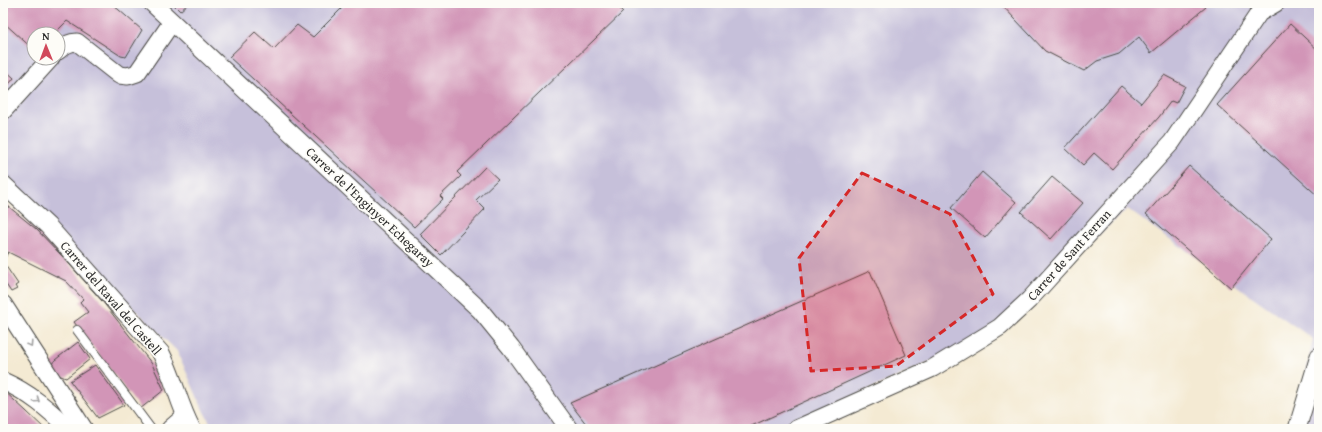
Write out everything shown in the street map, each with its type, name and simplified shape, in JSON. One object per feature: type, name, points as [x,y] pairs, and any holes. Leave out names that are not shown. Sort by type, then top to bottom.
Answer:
[{"type":"street","name":"Carrer de l'Enginyer Echegaray","points":[[152,3],[480,310],[511,348],[569,429]]},
{"type":"street","name":"Carrer de Sant Ferran","points":[[796,429],[933,368],[1000,327],[1029,300],[1172,142],[1259,13],[1276,3]]},
{"type":"street","points":[[66,44],[70,42],[77,42],[119,75],[128,76],[137,73],[172,22]]},
{"type":"street","points":[[3,111],[45,66]]},
{"type":"street","name":"Carrer del Raval del Castell","points":[[3,184],[48,226],[161,353],[189,423]]},
{"type":"street","points":[[6,308],[84,429]]},
{"type":"street","points":[[1297,429],[1319,356]]},
{"type":"street","points":[[3,381],[16,387],[38,401],[69,429]]},
{"type":"street","points":[[170,429],[189,423]]},
{"type":"lane","points":[[77,330],[151,429]]},
{"type":"highlighted area","points":[[862,173],[950,214],[993,294],[896,366],[811,371],[799,258]]},
{"type":"shaded area","points":[[3,3],[1319,3],[1319,429],[1294,429],[1313,339],[1127,209],[988,336],[781,429],[214,429],[204,412],[177,351],[3,181]]},
{"type":"building","points":[[3,3],[111,3],[142,30],[126,57],[121,56],[67,21],[62,26],[26,26],[26,43],[3,22]]},
{"type":"building","points":[[172,3],[189,3],[180,11]]},
{"type":"building","points":[[347,3],[614,3],[623,12],[457,172],[461,176],[440,196],[443,199],[414,227],[229,57],[255,32],[274,49],[297,25],[313,37]]},
{"type":"building","points":[[1000,3],[1202,3],[1206,7],[1151,53],[1139,37],[1119,54],[1097,61],[1084,71],[1045,51]]},
{"type":"building","points":[[1290,24],[1319,51],[1319,197],[1217,105]]},
{"type":"building","points":[[3,68],[14,78],[5,89],[3,87]]},
{"type":"building","points":[[1164,75],[1185,86],[1176,103],[1171,101],[1159,117],[1112,169],[1094,153],[1083,165],[1065,148],[1121,86],[1141,103]]},
{"type":"building","points":[[1189,166],[1271,239],[1231,288],[1146,214]]},
{"type":"building","points":[[485,167],[498,179],[476,200],[485,209],[441,255],[420,234]]},
{"type":"building","points":[[982,172],[1016,202],[985,238],[951,208]]},
{"type":"building","points":[[1052,177],[1083,203],[1051,239],[1021,212]]},
{"type":"building","points":[[3,202],[36,229],[63,257],[102,301],[152,364],[164,390],[140,409],[74,322],[88,312],[80,302],[83,299],[66,281],[8,252],[3,262]]},
{"type":"building","points":[[3,262],[18,284],[15,286],[17,289],[11,292],[3,280]]},
{"type":"building","points":[[870,271],[906,355],[745,429],[590,429],[570,403]]},
{"type":"building","points":[[78,342],[90,359],[66,378],[58,375],[51,365],[55,360]]},
{"type":"building","points":[[95,365],[124,405],[98,418],[70,381]]},
{"type":"building","points":[[3,390],[26,411],[45,429],[3,429]]}]
